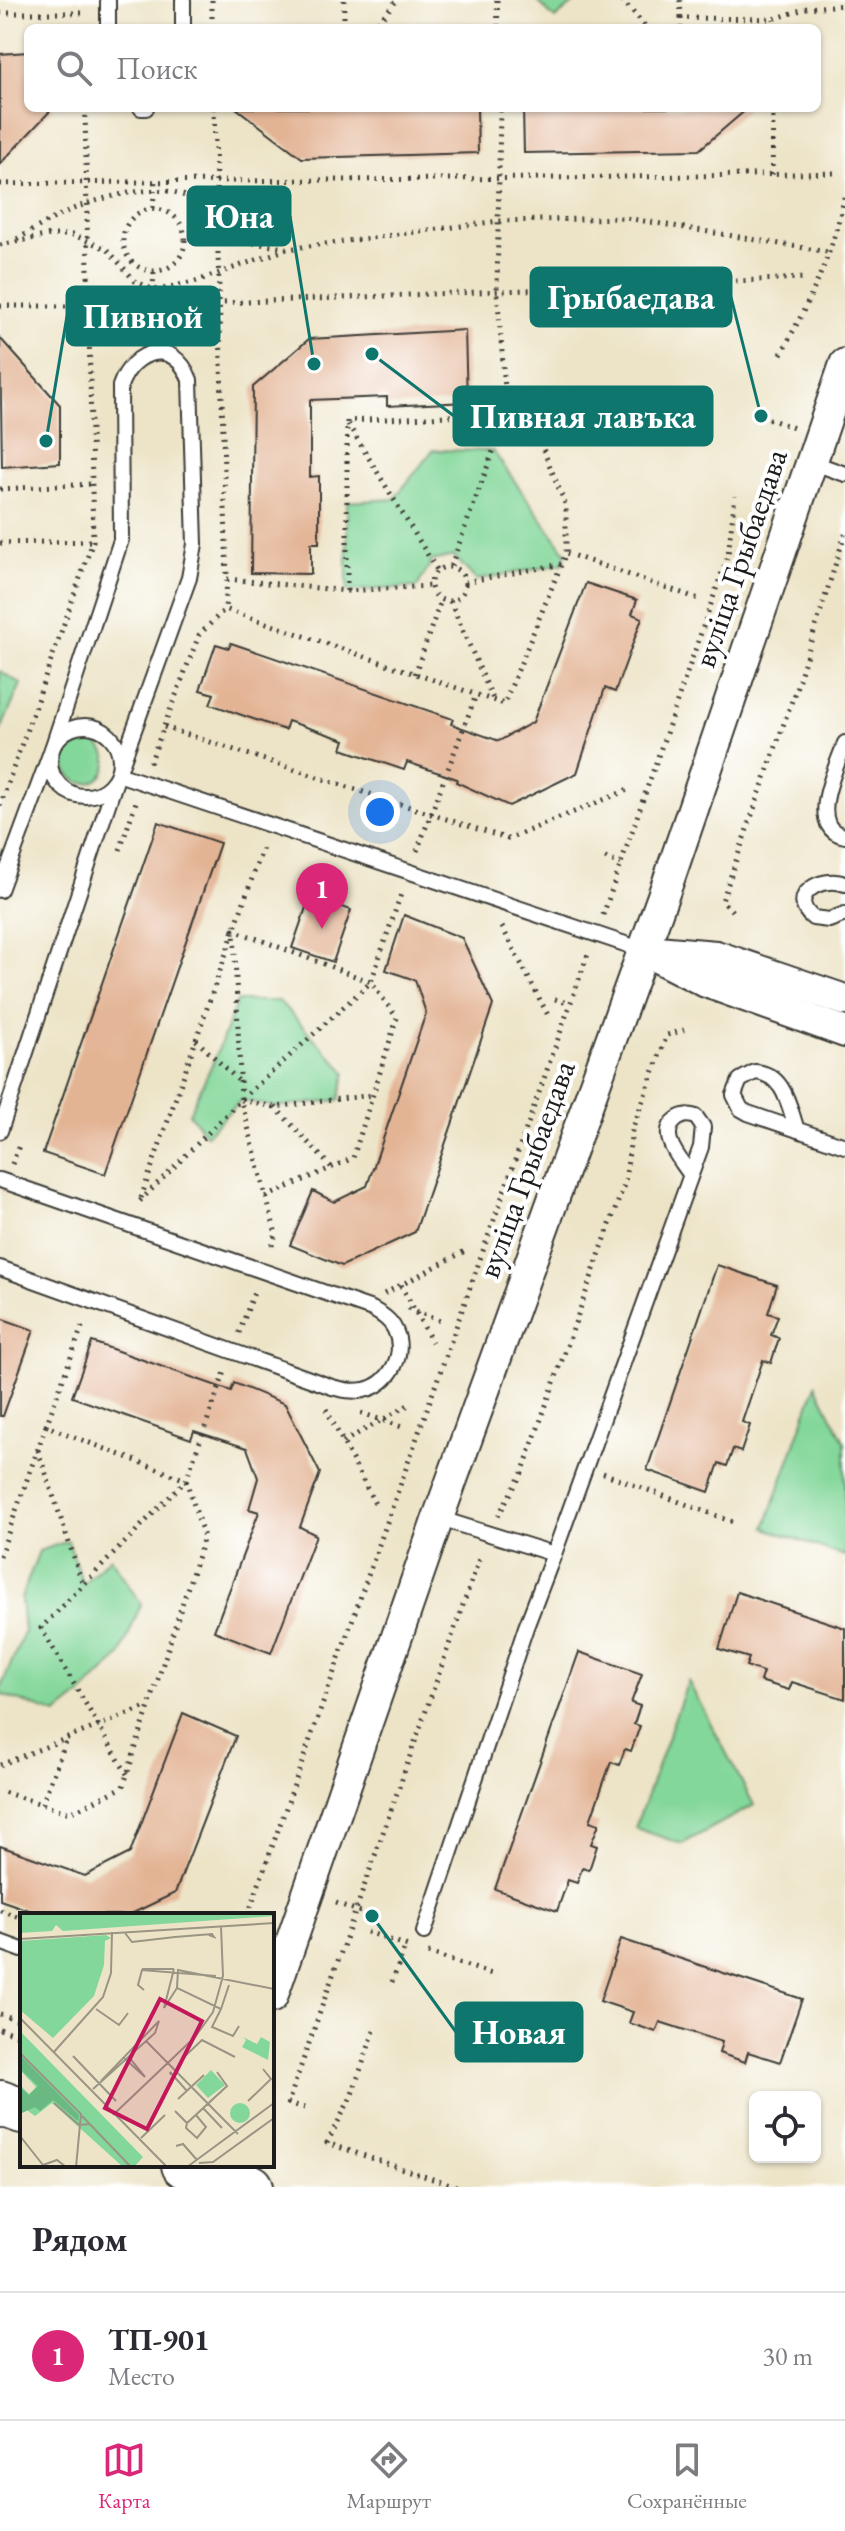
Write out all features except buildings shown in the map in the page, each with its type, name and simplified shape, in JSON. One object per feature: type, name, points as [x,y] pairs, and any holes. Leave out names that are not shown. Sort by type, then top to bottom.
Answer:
[{"type":"highway","points":[[0,2103],[20,2110]]},
{"type":"highway","points":[[203,2173],[251,2187]]},
{"type":"street","name":"вуліца Грыбаедава","points":[[274,1991],[438,1518],[643,950],[845,364]]},
{"type":"street","points":[[643,950],[716,956],[845,1000]]},
{"type":"street","points":[[643,950],[706,982],[845,1032]]},
{"type":"lane","points":[[108,0],[108,24]]},
{"type":"lane","points":[[183,0],[183,24]]},
{"type":"lane","points":[[0,890],[52,749],[121,540],[120,386],[125,372],[137,360],[151,353],[165,352],[186,368],[190,380],[195,544],[189,578],[118,774],[0,1131]]},
{"type":"lane","points":[[811,462],[845,474]]},
{"type":"lane","points":[[92,726],[103,731],[119,749],[121,761],[118,774],[102,792],[78,796],[67,792],[51,773],[49,761],[52,749],[58,738],[68,730],[92,726]]},
{"type":"lane","points":[[845,743],[840,773],[824,808],[824,816],[833,831],[845,836]]},
{"type":"lane","points":[[118,774],[643,950]]},
{"type":"lane","points":[[845,884],[821,882],[803,899],[804,907],[813,918],[829,920],[845,914]]},
{"type":"lane","points":[[797,1130],[778,1082],[755,1072],[740,1080],[734,1095],[741,1109],[797,1130],[845,1146]]},
{"type":"lane","points":[[424,1932],[526,1627],[690,1174]]},
{"type":"lane","points":[[0,1268],[350,1391],[367,1389],[384,1381],[395,1365],[400,1347],[396,1330],[386,1318],[372,1309],[3,1181]]},
{"type":"lane","points":[[438,1518],[554,1554]]},
{"type":"lane","points":[[0,1942],[20,1949]]},
{"type":"path","points":[[0,13],[84,13],[84,0]]},
{"type":"path","points":[[212,0],[212,24]]},
{"type":"path","points":[[344,0],[344,24]]},
{"type":"path","points":[[376,24],[397,0]]},
{"type":"path","points":[[497,0],[498,24]]},
{"type":"path","points":[[622,0],[643,24]]},
{"type":"path","points":[[680,0],[681,24]]},
{"type":"path","points":[[681,18],[774,19],[807,8],[845,5]]},
{"type":"path","points":[[774,19],[774,24]]},
{"type":"path","points":[[0,806],[93,541],[85,112]]},
{"type":"path","points":[[117,856],[199,635],[225,609],[227,579],[214,112]]},
{"type":"path","points":[[451,566],[507,413],[497,291],[500,112]]},
{"type":"path","points":[[772,175],[773,112]]},
{"type":"path","points":[[0,184],[836,173]]},
{"type":"path","points":[[153,208],[155,181]]},
{"type":"path","points":[[0,245],[69,211],[154,189],[170,190],[191,199],[202,214],[232,238],[287,249]]},
{"type":"path","points":[[781,354],[815,291],[841,219],[845,192]]},
{"type":"path","points":[[153,208],[168,211],[178,219],[186,242],[183,254],[175,264],[154,271],[140,268],[130,260],[122,238],[133,216],[153,208]]},
{"type":"path","points":[[12,241],[73,235],[107,249],[135,281],[154,290],[194,282],[287,249],[499,221],[626,218],[828,252]]},
{"type":"path","points":[[152,306],[154,271]]},
{"type":"path","points":[[0,306],[152,306],[805,278]]},
{"type":"path","points":[[225,609],[504,704],[566,553],[566,506],[528,412],[347,421]]},
{"type":"path","points":[[347,421],[437,570]]},
{"type":"path","points":[[347,421],[347,591]]},
{"type":"path","points":[[0,489],[92,484]]},
{"type":"path","points":[[249,1913],[728,555],[735,496]]},
{"type":"path","points":[[732,911],[722,901],[796,689],[845,534]]},
{"type":"path","points":[[0,543],[121,540]]},
{"type":"path","points":[[566,553],[699,599]]},
{"type":"path","points":[[465,582],[562,564]]},
{"type":"path","points":[[451,566],[462,573],[464,591],[459,598],[441,600],[434,595],[430,586],[431,577],[437,570],[451,566]]},
{"type":"path","points":[[227,579],[347,591],[430,586]]},
{"type":"path","points":[[415,674],[441,600]]},
{"type":"path","points":[[450,601],[494,701]]},
{"type":"path","points":[[140,1201],[241,1100],[371,982],[409,870],[476,695]]},
{"type":"path","points":[[164,727],[508,839],[630,789]]},
{"type":"path","points":[[131,1225],[271,825]]},
{"type":"path","points":[[605,858],[621,864]]},
{"type":"path","points":[[498,919],[549,1017]]},
{"type":"path","points":[[555,999],[570,1004]]},
{"type":"path","points":[[305,2108],[288,2103],[488,1535],[522,1473],[625,1182],[632,1130],[667,1035],[684,1030]]},
{"type":"path","points":[[196,1040],[241,1083]]},
{"type":"path","points":[[241,1100],[275,1107],[373,1095]]},
{"type":"path","points":[[275,1107],[332,1168]]},
{"type":"path","points":[[3,1181],[21,1138]]},
{"type":"path","points":[[380,1296],[465,1251]]},
{"type":"path","points":[[401,1285],[432,1342]]},
{"type":"path","points":[[0,1556],[91,1301]]},
{"type":"path","points":[[321,1399],[375,1504]]},
{"type":"path","points":[[343,1442],[410,1404]]},
{"type":"path","points":[[0,1791],[70,1813],[123,1787],[204,1537],[186,1480],[46,1426]]},
{"type":"path","points":[[38,1450],[83,1585]]},
{"type":"path","points":[[602,1473],[733,1522]]},
{"type":"path","points":[[0,1765],[149,1706]]},
{"type":"path","points":[[42,1804],[68,1737]]},
{"type":"path","points":[[308,1893],[372,1916]]},
{"type":"path","points":[[0,1910],[20,1917]]},
{"type":"path","points":[[392,1982],[406,1945]]},
{"type":"path","points":[[0,2014],[20,2020]]},
{"type":"path","points":[[0,2029],[20,2035]]},
{"type":"path","points":[[374,2031],[351,2097],[327,2143],[456,2187]]},
{"type":"green space","points":[[536,0],[578,0],[555,19]]},
{"type":"green space","points":[[433,450],[493,451],[566,553],[562,564],[476,580],[454,556],[432,561],[417,587],[347,591],[347,502],[394,499]]},
{"type":"green space","points":[[0,671],[21,684],[0,732]]},
{"type":"green space","points":[[86,741],[101,747],[107,762],[101,777],[86,783],[71,777],[65,762],[71,747]]},
{"type":"green space","points":[[237,1001],[279,1001],[346,1072],[339,1100],[275,1107],[241,1100],[206,1135],[189,1113]]},
{"type":"green space","points":[[816,1385],[845,1443],[845,1556],[765,1528]]},
{"type":"green space","points":[[68,1541],[83,1584],[110,1557],[141,1604],[120,1656],[57,1714],[0,1694],[0,1690],[24,1632],[21,1598],[39,1551]]},
{"type":"green space","points":[[688,1681],[754,1805],[682,1844],[635,1828]]},
{"type":"place","name":"Пивная лавъка","points":[[372,354]]},
{"type":"place","name":"Юна","points":[[314,364]]},
{"type":"place","name":"Грыбаедава","points":[[761,416]]},
{"type":"place","name":"Пивной","points":[[46,441]]},
{"type":"place","name":"ТП-901","points":[[322,929]]},
{"type":"place","name":"Новая","points":[[372,1916]]}]
